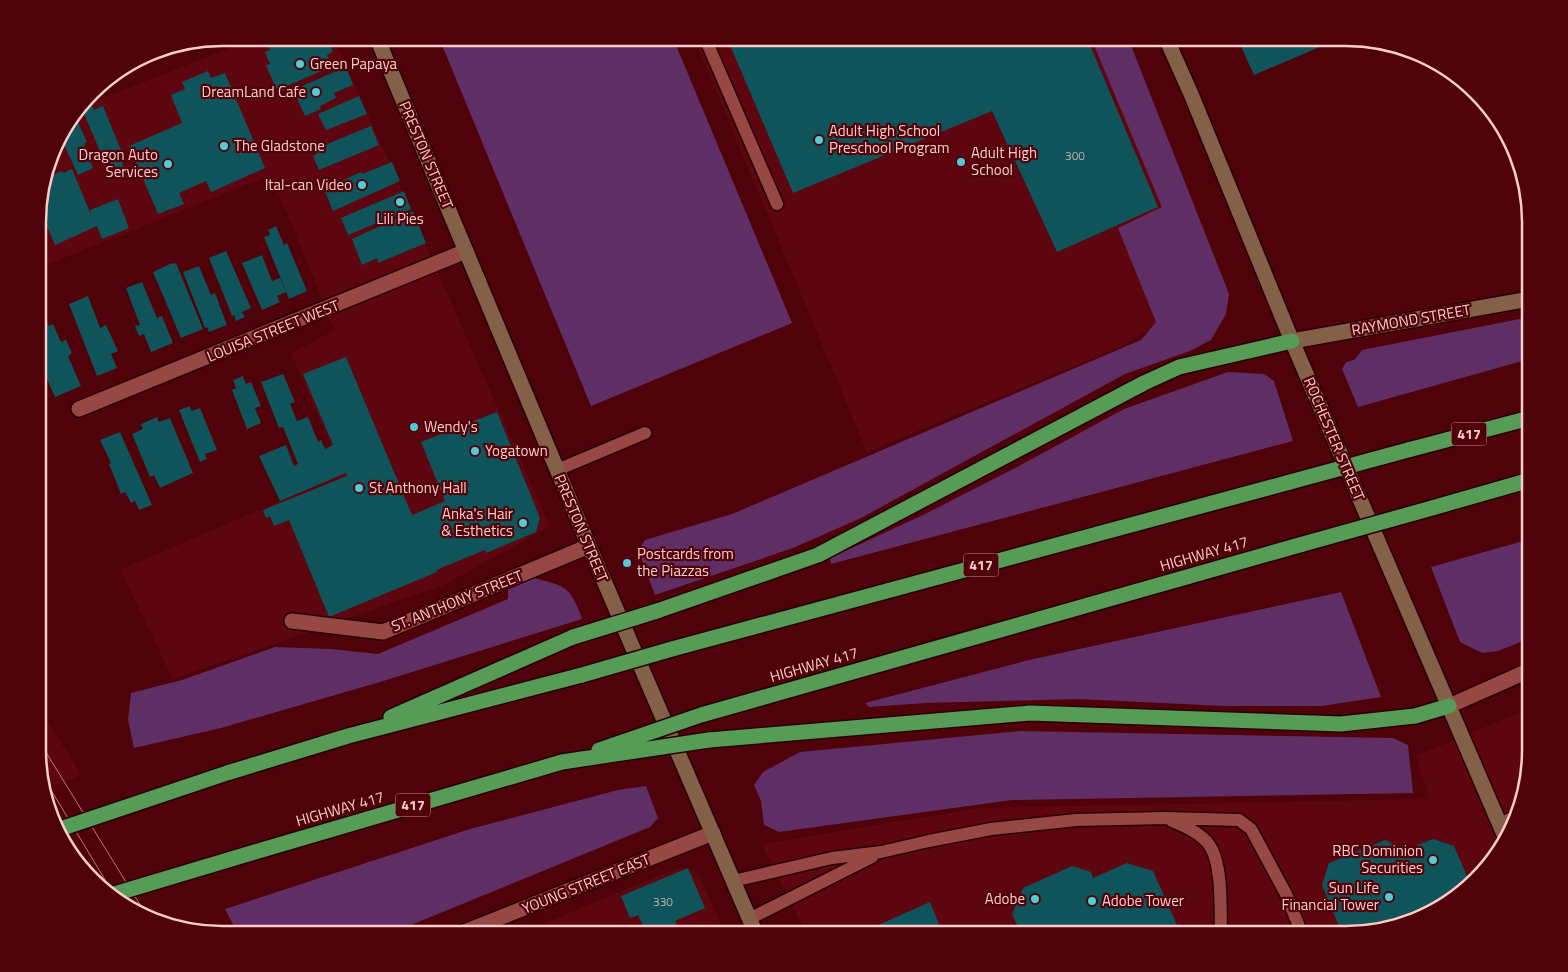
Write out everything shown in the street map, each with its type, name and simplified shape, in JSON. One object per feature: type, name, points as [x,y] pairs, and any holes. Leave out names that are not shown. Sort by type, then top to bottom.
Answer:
[{"type":"highway","points":[[348,736],[573,637],[657,611],[818,555],[1144,383],[1179,367],[1292,341]]},
{"type":"highway","name":"417","points":[[64,828],[227,773],[348,736],[582,675],[672,649],[1521,420]]},
{"type":"highway","name":"HIGHWAY 417","points":[[119,892],[562,762],[701,715],[1522,482]]},
{"type":"highway","points":[[562,762],[709,740],[1030,712],[1341,724],[1415,716],[1449,706]]},
{"type":"street","name":"ROCHESTER STREET","points":[[1170,46],[1195,103],[1292,341],[1502,831]]},
{"type":"street","name":"PRESTON STREET","points":[[381,47],[589,546],[752,926]]},
{"type":"street","name":"LOUISA STREET WEST","points":[[79,410],[466,252]]},
{"type":"street","name":"RAYMOND STREET","points":[[1292,341],[1521,302]]},
{"type":"street","name":"ST. ANTHONY STREET","points":[[292,620],[383,632],[589,546]]},
{"type":"street","points":[[1449,706],[1522,674]]},
{"type":"street","name":"YOUNG STREET EAST","points":[[480,926],[713,833]]},
{"type":"lane","points":[[709,47],[777,204]]},
{"type":"lane","points":[[557,470],[645,433]]},
{"type":"lane","points":[[1165,818],[1188,828],[1206,841],[1214,854],[1218,867],[1221,925]]},
{"type":"lane","points":[[733,881],[832,858],[881,852],[929,840],[991,829],[1076,820],[1165,818],[1239,820],[1251,829],[1281,885],[1298,925]]},
{"type":"lane","points":[[1499,824],[1507,821]]},
{"type":"lane","points":[[749,919],[881,852]]},
{"type":"shaded area","points":[[1094,46],[1131,46],[1229,294],[1226,314],[1211,340],[1190,351],[1125,374],[861,518],[793,548],[655,595],[640,555],[640,547],[645,540],[732,514],[1141,340],[1156,322],[1118,228],[1162,207]]},
{"type":"shaded area","name":"Adult High School","points":[[1131,46],[1226,286],[1118,348],[867,452],[698,47]]},
{"type":"shaded area","points":[[232,47],[338,47],[550,526],[444,585],[173,679],[120,570],[343,474],[291,353],[335,330],[271,175],[46,265],[46,222],[52,177],[64,144],[76,124],[95,101]]},
{"type":"shaded area","points":[[443,47],[677,47],[792,323],[591,406]]},
{"type":"shaded area","points":[[1521,319],[1521,361],[1358,407],[1342,369],[1346,362],[1354,360],[1362,350]]},
{"type":"shaded area","points":[[1228,372],[1264,374],[1274,381],[1293,441],[831,564],[830,558],[923,515],[1124,409]]},
{"type":"shaded area","points":[[1522,541],[1522,641],[1498,651],[1482,653],[1460,642],[1431,567]]},
{"type":"shaded area","points":[[530,577],[551,582],[564,588],[574,599],[582,619],[380,682],[221,728],[134,748],[128,720],[131,693],[182,680],[275,647],[331,649],[378,654],[508,599],[508,588]]},
{"type":"shaded area","points":[[1341,592],[1381,697],[1322,706],[1224,706],[1078,699],[926,703],[869,707],[865,703],[1029,660]]},
{"type":"shaded area","points":[[1522,711],[1522,750],[1516,795],[1504,828],[1492,848],[1462,882],[1444,896],[1424,908],[1391,920],[1369,924],[803,925],[762,844],[980,808],[1429,799],[1416,756]]},
{"type":"shaded area","points":[[46,720],[82,775],[50,786],[46,750]]},
{"type":"shaded area","points":[[1020,731],[1393,738],[1408,745],[1413,793],[1012,800],[779,832],[764,825],[761,801],[754,785],[763,772],[800,752]]},
{"type":"shaded area","points":[[646,786],[658,818],[650,827],[409,926],[234,926],[225,909],[470,829],[618,790]]},
{"type":"shaded area","points":[[681,867],[698,873],[721,926],[538,926]]},
{"type":"building","points":[[1090,46],[1158,207],[1057,252],[992,111],[793,193],[731,47]]},
{"type":"building","points":[[1241,46],[1322,46],[1254,75]]},
{"type":"building","name":"Green Papaya","points":[[269,47],[331,47],[333,52],[327,55],[333,66],[287,86],[288,88],[282,91],[281,87],[276,89],[266,65],[270,64],[265,52],[270,50]]},
{"type":"building","name":"DreamLand Cafe","points":[[346,67],[353,85],[334,93],[336,98],[320,106],[321,109],[305,116],[293,90]]},
{"type":"building","name":"The Gladstone","points":[[208,71],[211,78],[225,73],[265,168],[211,192],[206,181],[179,193],[184,204],[158,214],[129,146],[182,123],[171,95],[185,89],[182,82]]},
{"type":"building","points":[[359,96],[367,114],[326,130],[318,114]]},
{"type":"building","points":[[92,105],[94,110],[103,106],[121,150],[118,151],[125,171],[111,177],[84,114]]},
{"type":"building","points":[[78,122],[87,142],[84,144],[93,168],[78,175],[64,144]]},
{"type":"building","points":[[371,126],[379,145],[319,170],[313,156],[317,154],[315,149]]},
{"type":"building","name":"Ital-can Video","points":[[392,162],[400,181],[333,211],[324,189],[361,172],[362,174]]},
{"type":"building","points":[[72,169],[92,217],[90,210],[118,199],[129,228],[102,239],[97,226],[55,245],[46,224],[48,199],[53,175],[62,171],[63,173]]},
{"type":"building","points":[[404,191],[411,209],[348,235],[341,218]]},
{"type":"building","points":[[413,211],[426,243],[378,263],[377,258],[362,265],[352,239]]},
{"type":"building","points":[[276,226],[284,245],[287,243],[307,291],[289,299],[264,237],[270,235],[268,230]]},
{"type":"building","points":[[226,251],[251,308],[242,312],[245,317],[236,321],[234,315],[232,316],[209,258]]},
{"type":"building","points":[[262,255],[272,281],[280,278],[286,292],[277,296],[280,302],[262,310],[242,263]]},
{"type":"building","points":[[176,263],[203,329],[181,338],[153,272]]},
{"type":"building","points":[[199,266],[211,295],[215,293],[227,325],[209,332],[207,327],[205,328],[183,272]]},
{"type":"building","points":[[142,282],[157,318],[162,316],[173,343],[151,352],[144,334],[139,336],[135,326],[140,325],[126,288]]},
{"type":"building","points":[[88,296],[100,328],[106,325],[118,351],[111,354],[117,368],[97,376],[69,304]]},
{"type":"building","points":[[46,320],[49,326],[53,324],[61,342],[66,340],[72,353],[68,356],[81,386],[55,397],[46,377]]},
{"type":"building","name":"St Anthony Hall","points":[[346,357],[412,515],[445,501],[421,442],[497,412],[540,518],[536,532],[486,553],[485,550],[436,570],[437,572],[329,617],[289,520],[274,526],[270,516],[266,518],[263,510],[347,476],[346,473],[280,501],[259,456],[286,445],[294,466],[298,464],[283,427],[279,428],[261,382],[283,374],[295,402],[290,404],[297,421],[308,417],[318,442],[321,440],[325,449],[333,445],[303,374]]},
{"type":"building","points":[[243,376],[246,384],[251,382],[261,406],[255,408],[261,423],[247,429],[232,390],[236,388],[233,380]]},
{"type":"building","points":[[190,406],[191,411],[200,408],[217,450],[205,454],[207,459],[200,462],[179,410]]},
{"type":"building","points":[[157,417],[159,422],[170,418],[193,473],[160,488],[154,475],[150,477],[132,434],[143,429],[141,424]]},
{"type":"building","points":[[120,432],[152,505],[139,510],[135,501],[131,503],[125,492],[121,494],[109,464],[111,463],[100,440]]},
{"type":"building","name":"Sun Life Financial Tower","points":[[1433,839],[1454,846],[1467,877],[1444,896],[1424,908],[1391,920],[1369,924],[1338,925],[1322,885],[1329,863],[1385,840],[1402,848],[1403,851]]},
{"type":"building","name":"Adobe Tower","points":[[1127,863],[1153,871],[1177,925],[1017,925],[1012,914],[1023,888],[1072,866],[1091,872],[1093,878]]},
{"type":"building","points":[[688,868],[705,908],[675,921],[677,926],[643,926],[638,915],[630,918],[621,896]]},
{"type":"building","points":[[930,902],[939,925],[877,925]]},
{"type":"tram line","points":[[46,753],[141,906]]},
{"type":"tram line","points":[[51,790],[107,883]]},
{"type":"place","name":"Green Papaya","points":[[300,64]]},
{"type":"place","name":"DreamLand Cafe","points":[[316,92]]},
{"type":"place","name":"Adult High School Preschool Program","points":[[819,140]]},
{"type":"place","name":"The Gladstone","points":[[224,146]]},
{"type":"place","name":"Adult High School","points":[[961,162]]},
{"type":"place","name":"Dragon Auto Services","points":[[168,164]]},
{"type":"place","name":"Ital-can Video","points":[[362,185]]},
{"type":"place","name":"Lili Pies","points":[[400,202]]},
{"type":"place","name":"Wendy's","points":[[414,427]]},
{"type":"place","name":"Yogatown","points":[[475,451]]},
{"type":"place","name":"St Anthony Hall","points":[[359,488]]},
{"type":"place","name":"Anka's Hair & Esthetics","points":[[523,523]]},
{"type":"place","name":"Postcards from the Piazzas","points":[[627,563]]},
{"type":"place","name":"RBC Dominion Securities","points":[[1433,860]]},
{"type":"place","name":"Sun Life Financial Tower","points":[[1389,897]]},
{"type":"place","name":"Adobe","points":[[1035,899]]},
{"type":"place","name":"Adobe Tower","points":[[1092,901]]}]
